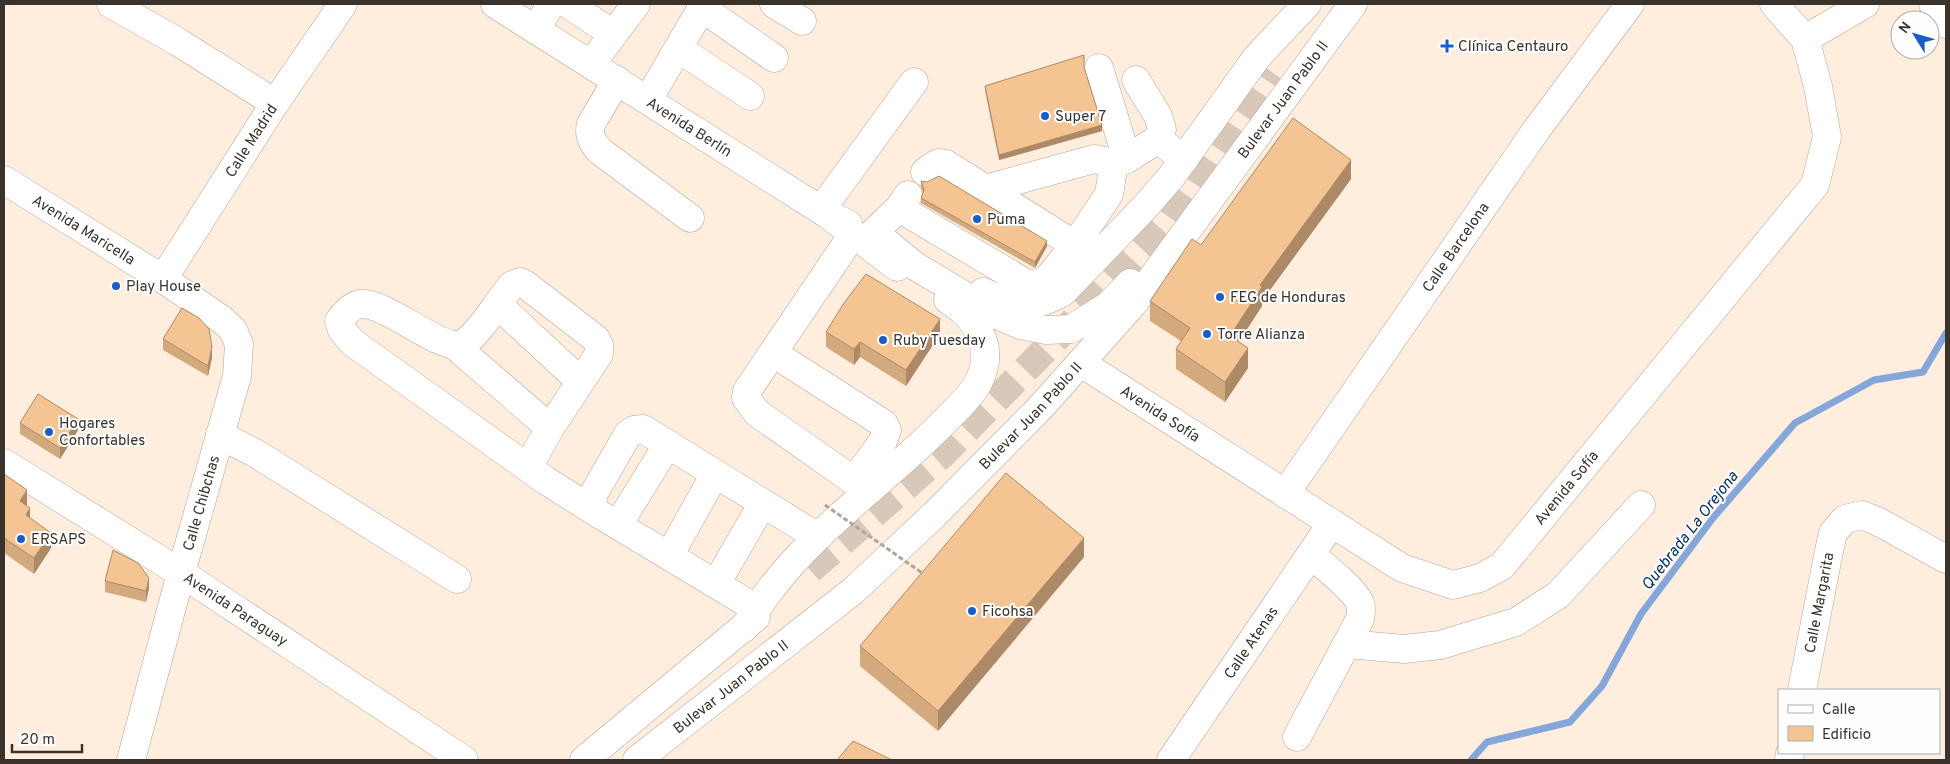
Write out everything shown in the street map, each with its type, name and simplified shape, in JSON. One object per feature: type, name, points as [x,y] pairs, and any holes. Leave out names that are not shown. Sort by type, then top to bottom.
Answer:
[{"type":"street","points":[[112,4],[178,42],[275,103]]},
{"type":"street","name":"Calle Madrid","points":[[163,279],[275,103],[342,4]]},
{"type":"street","name":"Avenida Berlín","points":[[495,4],[824,212],[870,238]]},
{"type":"street","points":[[536,29],[551,4]]},
{"type":"street","points":[[568,4],[613,34]]},
{"type":"street","points":[[591,64],[636,4]]},
{"type":"street","points":[[774,4],[802,21]]},
{"type":"street","points":[[870,238],[1003,301],[1028,305],[1046,301],[1063,292],[1145,207],[1184,160],[1257,57],[1307,4]]},
{"type":"street","name":"Bulevar Juan Pablo II","points":[[1269,70],[1316,4]]},
{"type":"street","points":[[870,238],[999,316],[1020,325],[1046,330],[1071,329],[1108,306],[1140,272],[1340,4]]},
{"type":"street","name":"Bulevar Juan Pablo II","points":[[650,757],[853,591],[1039,409],[1133,304],[1353,4]]},
{"type":"street","name":"Calle Barcelona","points":[[1285,494],[1536,129],[1630,4]]},
{"type":"street","name":"Avenida Sofía","points":[[1081,363],[1402,568],[1453,585],[1480,578],[1502,566],[1816,185],[1827,137],[1818,86],[1805,39],[1774,4]]},
{"type":"street","points":[[1805,39],[1865,4]]},
{"type":"street","points":[[1933,4],[1946,24]]},
{"type":"street","points":[[648,100],[703,6],[774,58]]},
{"type":"street","points":[[679,49],[750,96]]},
{"type":"street","points":[[862,486],[757,413],[746,398],[747,391],[773,353],[903,201],[1027,284],[1041,283],[1053,274],[1109,194],[1120,161],[1099,68]]},
{"type":"street","points":[[617,80],[591,124],[589,130],[591,139],[600,151],[690,218]]},
{"type":"street","points":[[973,188],[1094,159],[1120,161],[1158,140],[1162,130],[1158,116],[1136,80]]},
{"type":"street","points":[[824,212],[914,82]]},
{"type":"street","points":[[1158,140],[1184,160]]},
{"type":"street","points":[[925,172],[938,163],[946,164],[973,188],[1075,245]]},
{"type":"street","name":"Avenida Maricella","points":[[4,180],[163,279]]},
{"type":"street","points":[[976,235],[998,266]]},
{"type":"street","points":[[750,619],[768,593],[862,486],[932,435],[966,400],[978,382],[985,360],[982,335],[974,320],[954,303],[895,266],[870,238]]},
{"type":"street","points":[[983,293],[998,266]]},
{"type":"street","name":"Calle Chibchas","points":[[132,760],[181,573],[237,376],[239,344],[233,330],[221,319],[163,279]]},
{"type":"street","points":[[528,467],[550,428],[599,354],[600,345],[596,339],[520,282],[512,285],[472,337],[462,344],[454,345],[444,342],[368,304],[357,304],[344,314],[339,321],[342,330],[352,342],[545,480],[716,584],[750,619]]},
{"type":"street","points":[[497,304],[580,381]]},
{"type":"street","points":[[454,345],[550,428]]},
{"type":"street","points":[[773,353],[884,424],[887,430],[862,486]]},
{"type":"street","points":[[594,511],[592,504],[594,493],[628,434],[634,430],[643,429],[818,537]]},
{"type":"street","points":[[220,435],[255,453],[457,579]]},
{"type":"street","points":[[618,525],[668,444]]},
{"type":"street","name":"Avenida Paraguay","points":[[4,463],[181,573],[464,760]]},
{"type":"street","points":[[669,556],[715,474]]},
{"type":"street","points":[[716,584],[763,503]]},
{"type":"street","points":[[1347,644],[1404,649],[1440,644],[1516,622],[1558,595],[1641,505]]},
{"type":"street","name":"Calle Margarita","points":[[1802,689],[1829,551],[1834,533],[1845,519],[1862,515],[1879,522],[1946,559]]},
{"type":"street","name":"Calle Atenas","points":[[1171,760],[1332,523]]},
{"type":"street","points":[[1297,737],[1360,619],[1362,611],[1360,602],[1334,573],[1311,555]]},
{"type":"street","points":[[584,760],[810,570]]},
{"type":"path","points":[[826,505],[932,580]]},
{"type":"building","name":"Super 7","points":[[1084,55],[1084,67],[1102,125],[999,155],[985,86]]},
{"type":"building","points":[[1293,118],[1351,160],[1260,285],[1262,287],[1230,336],[1248,348],[1225,382],[1176,349],[1190,328],[1150,301],[1192,239],[1201,245]]},
{"type":"building","name":"Puma","points":[[939,176],[1047,241],[1035,262],[921,198],[924,190],[921,181],[927,182]]},
{"type":"building","name":"Ruby Tuesday","points":[[866,274],[940,319],[906,370],[860,342],[854,349],[826,332],[844,303]]},
{"type":"building","points":[[182,308],[199,318],[209,329],[212,347],[208,366],[163,339]]},
{"type":"building","name":"Hogares Confortables","points":[[38,394],[78,419],[60,448],[20,423]]},
{"type":"building","name":"Ficohsa","points":[[1006,473],[1084,538],[938,711],[860,646]]},
{"type":"building","name":"ERSAPS","points":[[4,474],[27,490],[20,501],[30,508],[26,515],[51,533],[34,558],[4,538]]},
{"type":"building","points":[[113,550],[138,563],[149,578],[146,591],[105,581]]},
{"type":"building","points":[[853,741],[892,760],[837,760]]},
{"type":"waterway","name":"Quebrada La Orejona","points":[[1471,760],[1487,742],[1570,722],[1602,686],[1641,614],[1713,518],[1795,423],[1874,380],[1923,372],[1946,333]]},
{"type":"tunnel","points":[[810,570],[944,453],[1085,309],[1165,222],[1269,70]]},
{"type":"place","name":"Clínica Centauro","points":[[1447,46]]},
{"type":"place","name":"Super 7","points":[[1045,116]]},
{"type":"place","name":"Puma","points":[[977,219]]},
{"type":"place","name":"Play House","points":[[116,286]]},
{"type":"place","name":"FEG de Honduras","points":[[1220,297]]},
{"type":"place","name":"Torre Alianza","points":[[1207,334]]},
{"type":"place","name":"Ruby Tuesday","points":[[883,340]]},
{"type":"place","name":"Hogares Confortables","points":[[49,432]]},
{"type":"place","name":"ERSAPS","points":[[21,539]]},
{"type":"place","name":"Ficohsa","points":[[972,611]]}]
